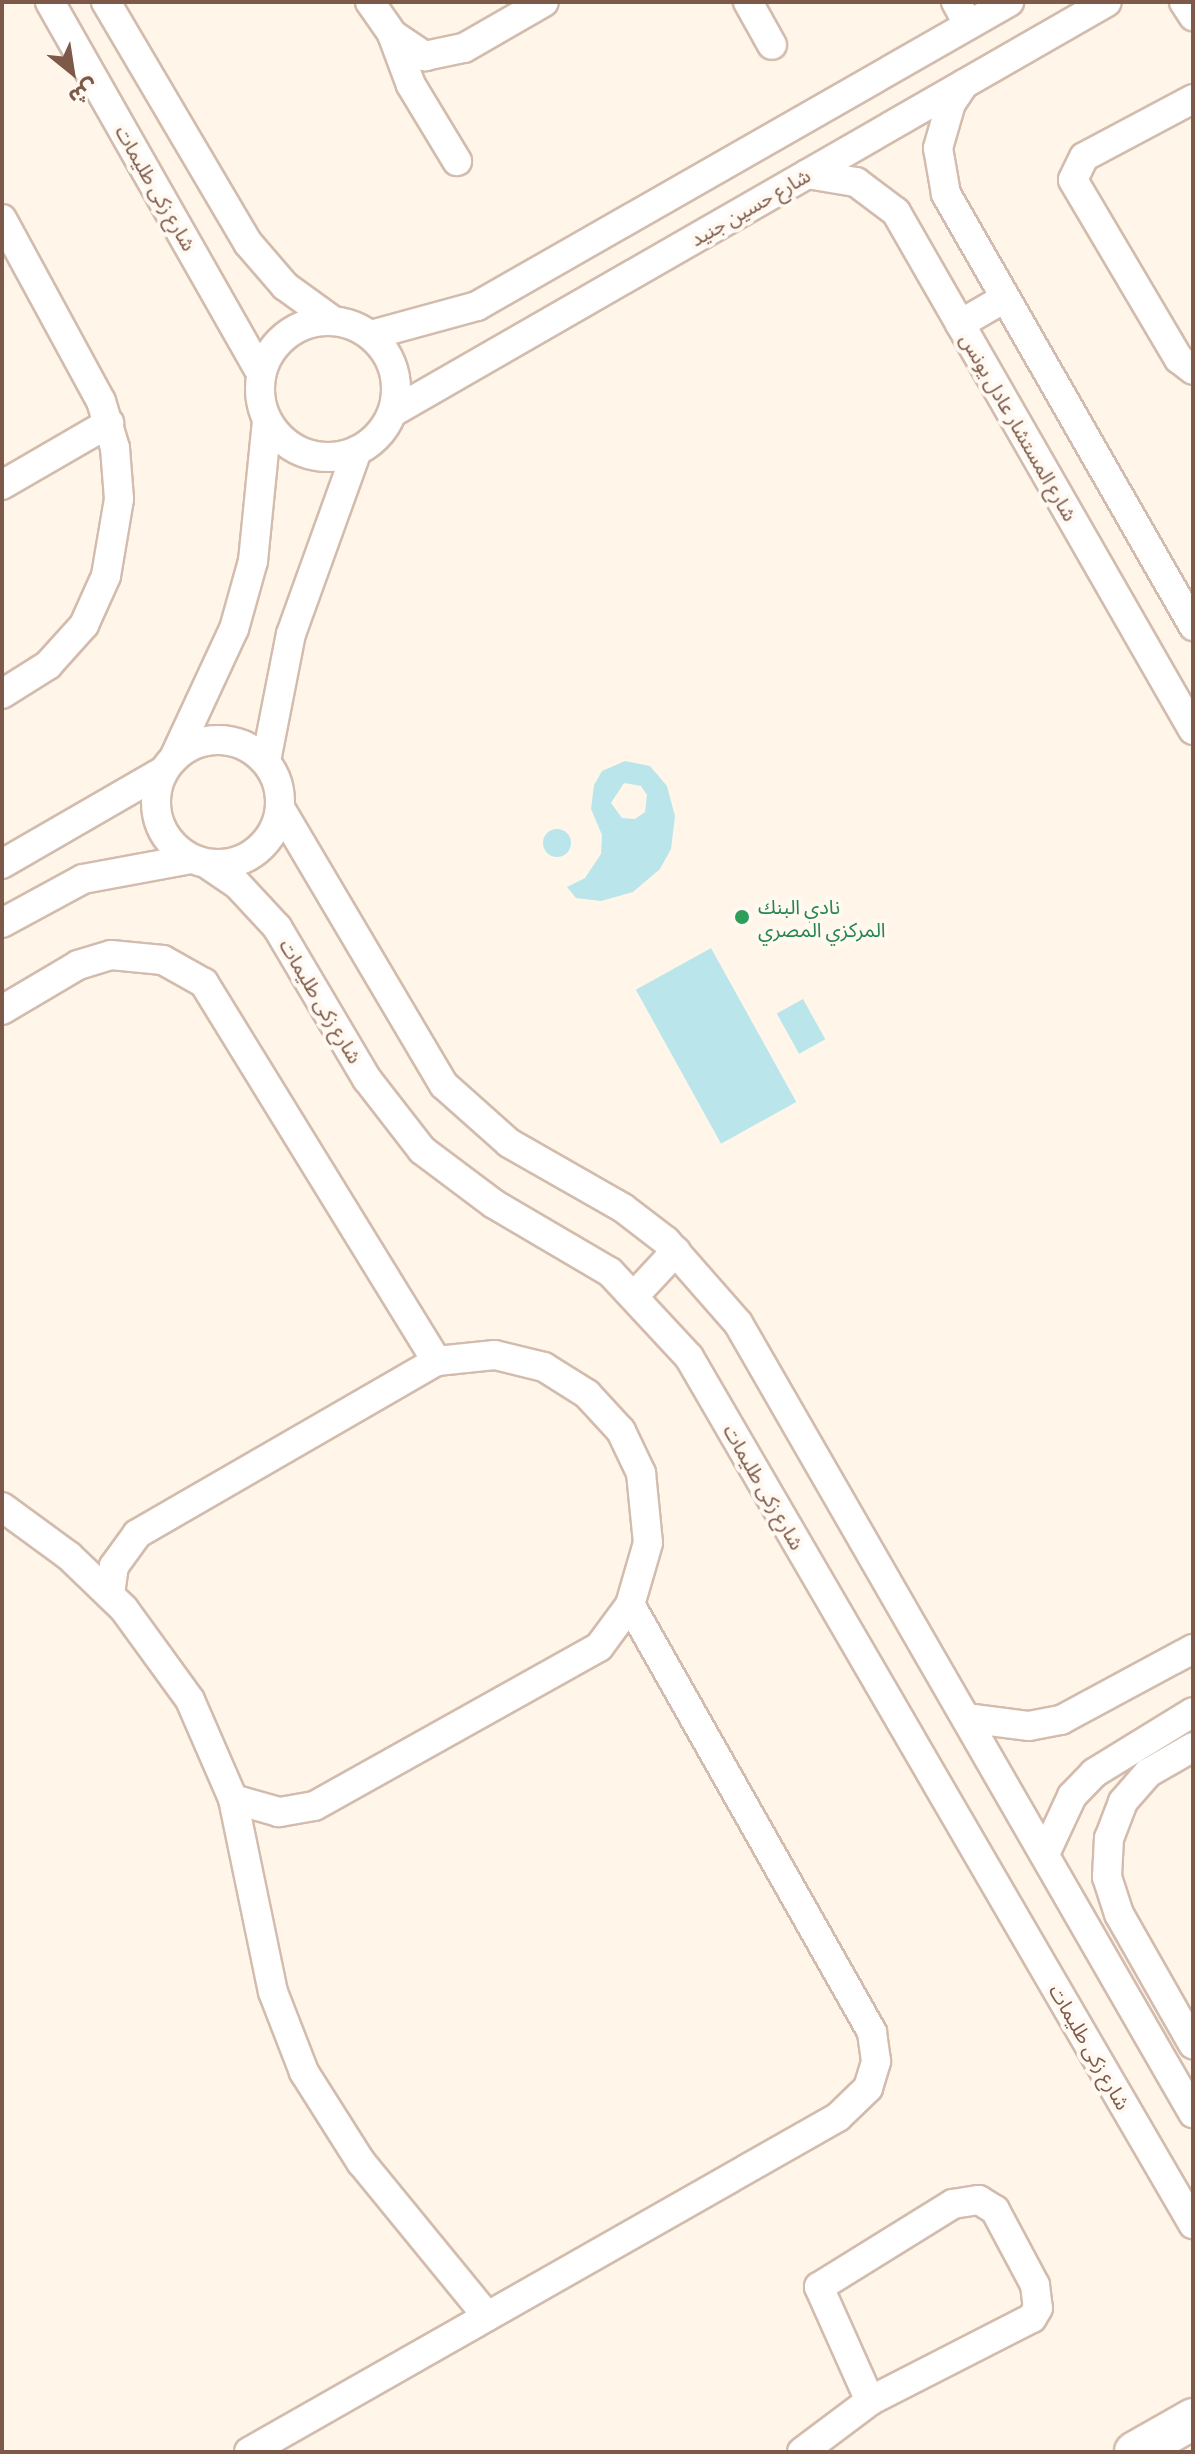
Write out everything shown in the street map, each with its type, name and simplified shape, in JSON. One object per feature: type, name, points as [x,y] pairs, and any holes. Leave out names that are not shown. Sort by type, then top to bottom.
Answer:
[{"type":"street","name":"شارع زكى طليمات","points":[[50,2],[261,374]]},
{"type":"street","points":[[106,2],[248,243],[285,286],[332,320],[371,335],[477,306],[962,13],[1009,2]]},
{"type":"street","points":[[370,2],[392,34],[411,85],[457,161]]},
{"type":"street","points":[[392,34],[425,56],[445,55],[544,2]]},
{"type":"street","points":[[748,2],[772,45]]},
{"type":"street","name":"شارع حسين جنيد","points":[[393,412],[1107,2]]},
{"type":"street","points":[[1184,2],[1193,16]]},
{"type":"street","points":[[964,84],[942,125],[939,172],[1005,298],[1193,626]]},
{"type":"street","points":[[1193,99],[1084,157],[1073,180],[1179,359],[1193,370]]},
{"type":"street","name":"شارع المستشار عادل يونس","points":[[807,174],[856,182],[887,203],[1193,730]]},
{"type":"street","points":[[2,219],[109,423],[119,499],[97,602],[68,646],[2,694]]},
{"type":"street","points":[[960,324],[1005,298]]},
{"type":"street","points":[[199,861],[158,821],[157,787],[234,629],[253,561],[267,421],[261,374],[272,349],[292,330],[332,320]]},
{"type":"street","points":[[371,335],[396,378],[393,412],[357,451],[302,597],[266,761],[280,808],[444,1085],[509,1143],[623,1208],[676,1251],[738,1323],[1193,2113]]},
{"type":"street","points":[[267,421],[299,451],[328,458],[357,451]]},
{"type":"street","points":[[2,485],[109,423]]},
{"type":"street","points":[[2,864],[168,764],[220,739],[237,742],[266,761]]},
{"type":"street","points":[[2,923],[83,879],[199,861],[233,863],[256,852],[272,833],[280,808]]},
{"type":"street","name":"شارع زكى طليمات","points":[[199,861],[259,904],[277,927],[367,1079],[422,1150],[456,1179],[561,1240],[635,1295],[689,1357],[1193,2224]]},
{"type":"street","points":[[2,1010],[78,965],[111,955],[163,960],[204,983],[437,1361]]},
{"type":"street","points":[[635,1295],[676,1251]]},
{"type":"street","points":[[110,1594],[114,1566],[137,1534],[437,1361],[470,1354],[520,1359],[567,1379],[605,1411],[632,1452],[646,1496],[648,1543],[630,1605],[599,1647],[330,1799],[279,1812],[233,1799]]},
{"type":"street","points":[[2,1507],[110,1594],[190,1700],[233,1799],[273,1992],[304,2072],[361,2162],[487,2316]]},
{"type":"street","points":[[249,2452],[838,2117],[860,2100],[874,2075],[875,2046],[865,2019],[630,1605]]},
{"type":"street","points":[[966,1718],[1019,1726],[1061,1720],[1193,1649]]},
{"type":"street","points":[[1045,1854],[1072,1796],[1094,1773],[1193,1712]]},
{"type":"street","points":[[1163,2061],[1193,2044],[1119,1914],[1107,1877],[1109,1838],[1123,1802],[1148,1773],[1193,1747]]},
{"type":"street","points":[[1144,2027],[1172,2010]]},
{"type":"street","points":[[802,2452],[870,2401],[1032,2318],[1038,2308],[1035,2285],[988,2204],[953,2204],[819,2287],[870,2401]]},
{"type":"street","points":[[1135,2452],[1193,2419]]},
{"type":"water","points":[[625,761],[650,766],[667,786],[675,816],[671,849],[660,869],[633,892],[601,901],[576,898],[567,887],[585,878],[601,854],[602,835],[591,809],[594,785],[602,771]],"holes":[[[624,783],[641,786],[647,795],[645,812],[635,819],[622,818],[611,803]]]},
{"type":"water","points":[[557,829],[567,833],[571,843],[567,853],[557,857],[547,853],[543,843],[547,833]]},
{"type":"water","points":[[711,948],[796,1102],[721,1144],[636,990]]},
{"type":"water","points":[[803,999],[825,1039],[799,1054],[777,1014]]},
{"type":"place","name":"نادي البنك المركزي المصري","points":[[742,917]]}]
